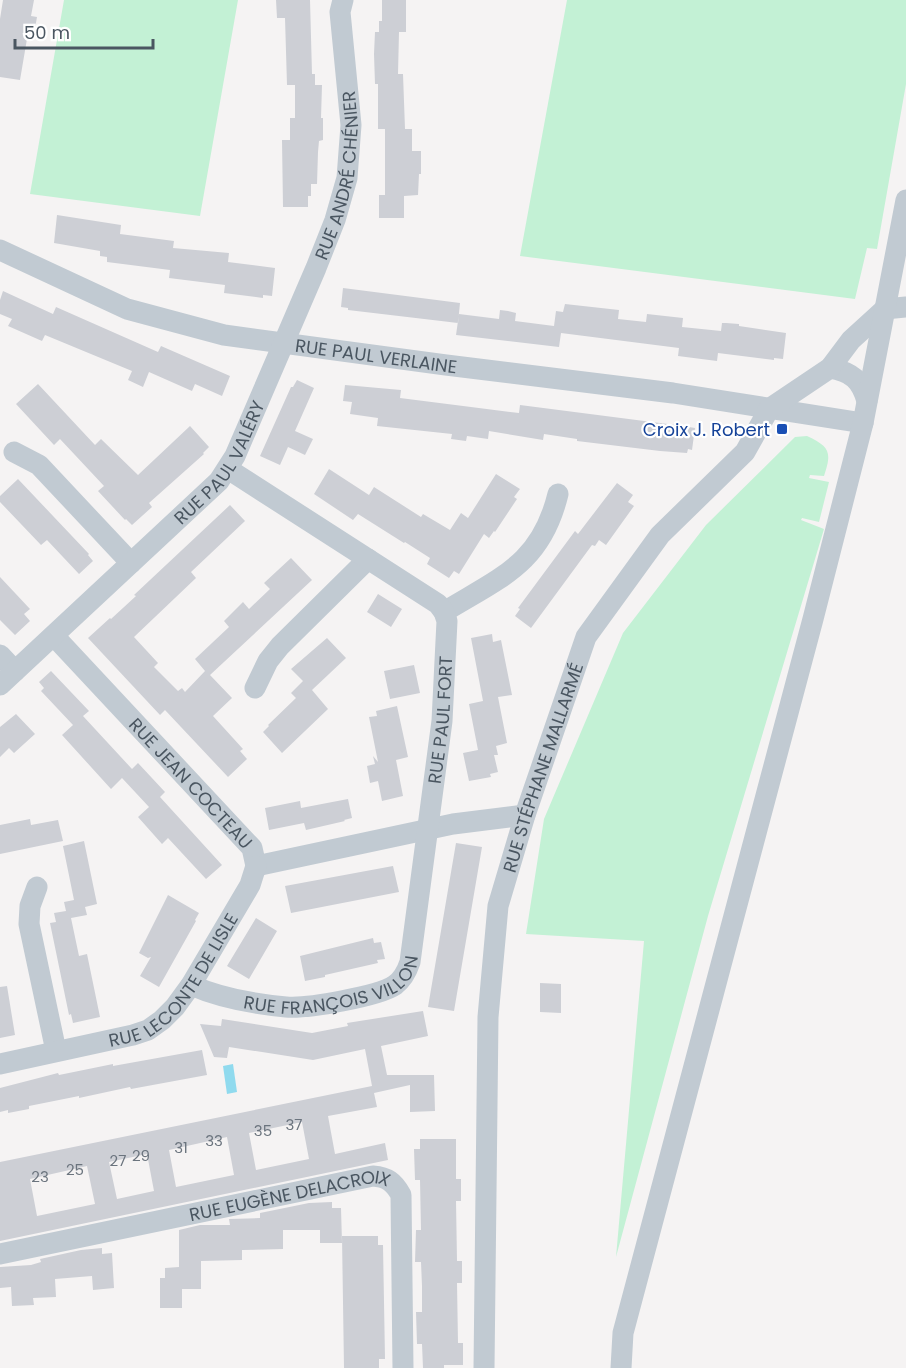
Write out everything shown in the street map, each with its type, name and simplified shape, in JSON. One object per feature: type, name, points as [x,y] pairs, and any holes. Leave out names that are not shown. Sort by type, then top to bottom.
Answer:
[{"type":"street","name":"RUE ANDRÉ CHÉNIER","points":[[284,343],[327,239],[347,178],[351,125],[340,12],[343,0]]},
{"type":"street","points":[[621,1368],[623,1333],[810,631],[867,401],[896,308],[906,200]]},
{"type":"street","name":"RUE PAUL VERLAINE","points":[[0,250],[127,309],[224,335],[650,390],[863,423]]},
{"type":"street","name":"RUE STÉPHANE MALLARMÉ","points":[[484,1368],[488,1017],[498,906],[525,815],[586,637],[660,535],[745,452],[769,408],[830,368],[851,340],[896,308]]},
{"type":"street","name":"RUE PAUL VALÉRY","points":[[0,655],[8,678],[219,481],[228,469],[284,343]]},
{"type":"street","points":[[830,368],[851,375],[862,384],[867,401]]},
{"type":"street","points":[[14,452],[39,465],[131,563]]},
{"type":"street","points":[[228,469],[438,604],[444,612],[510,572],[522,562],[547,529],[558,494]]},
{"type":"street","points":[[255,688],[268,661],[280,646],[368,559]]},
{"type":"street","name":"RUE PAUL FORT","points":[[428,830],[442,721],[447,633],[444,612]]},
{"type":"street","name":"RUE JEAN COCTEAU","points":[[54,636],[252,848],[256,866],[453,824],[525,815]]},
{"type":"street","name":"RUE FRANÇOIS VILLON","points":[[191,985],[222,996],[288,1007],[332,1002],[381,992],[393,986],[401,980],[410,962],[428,830]]},
{"type":"street","name":"RUE LECONTE DE LISLE","points":[[0,1064],[147,1030],[162,1020],[191,985],[250,885],[256,866]]},
{"type":"street","points":[[37,887],[30,906],[29,924],[56,1051]]},
{"type":"street","name":"RUE EUGÈNE DELACROIX","points":[[0,1254],[373,1176],[384,1177],[396,1186],[401,1195],[403,1368]]},
{"type":"green space","points":[[64,0],[238,0],[200,216],[30,194]]},
{"type":"green space","points":[[567,0],[906,0],[906,84],[877,249],[867,248],[855,299],[520,256]]},
{"type":"green space","points":[[807,436],[825,447],[828,456],[824,476],[810,475],[809,478],[829,482],[819,522],[802,518],[801,520],[824,529],[708,916],[616,1257],[644,941],[526,934],[544,819],[623,633],[706,525],[795,437]]},
{"type":"water","points":[[233,1064],[237,1092],[227,1094],[223,1066]]},
{"type":"building","points":[[3,0],[34,0],[31,16],[37,17],[34,34],[28,33],[20,80],[0,77],[0,19]]},
{"type":"building","points":[[276,0],[310,0],[312,74],[315,74],[315,85],[322,85],[323,140],[319,141],[317,184],[311,184],[308,207],[283,207],[282,140],[290,140],[290,118],[295,118],[295,85],[287,85],[285,18],[277,18]]},
{"type":"building","points":[[382,0],[406,0],[406,32],[399,32],[398,74],[403,74],[405,129],[412,129],[412,151],[421,151],[421,174],[419,174],[418,195],[404,196],[404,218],[379,218],[379,195],[385,195],[385,129],[378,129],[378,84],[375,84],[374,54],[375,32],[379,32],[379,21],[382,21]]},
{"type":"building","points":[[57,215],[121,225],[120,234],[174,241],[173,248],[229,253],[228,262],[275,268],[272,296],[263,295],[263,298],[224,293],[225,285],[169,278],[170,270],[107,262],[107,257],[100,256],[100,251],[54,243]]},
{"type":"building","points":[[343,288],[460,303],[458,323],[348,310],[348,308],[341,307]]},
{"type":"building","points":[[3,291],[53,314],[56,307],[158,352],[161,346],[230,376],[222,396],[195,384],[192,391],[149,372],[143,387],[128,380],[132,371],[45,335],[42,341],[8,326],[12,319],[0,314],[0,300]]},
{"type":"building","points":[[565,304],[619,310],[618,319],[646,322],[647,314],[683,318],[682,327],[721,331],[722,323],[726,323],[786,333],[783,359],[774,358],[774,360],[718,353],[717,361],[678,356],[679,348],[561,333],[559,347],[456,335],[459,314],[499,319],[500,310],[508,311],[516,313],[515,321],[554,326],[556,311],[563,312]]},
{"type":"building","points":[[297,380],[314,388],[295,431],[313,439],[305,455],[288,447],[280,465],[260,456],[291,387]]},
{"type":"building","points":[[38,384],[95,445],[101,439],[138,475],[190,426],[209,447],[149,503],[152,507],[132,525],[98,491],[104,486],[60,439],[54,445],[16,404]]},
{"type":"building","points":[[345,385],[401,390],[400,398],[519,413],[520,405],[695,428],[692,450],[688,449],[687,453],[660,451],[577,441],[577,439],[544,434],[543,440],[489,431],[488,439],[467,436],[466,441],[451,439],[452,434],[377,426],[378,418],[350,414],[352,402],[343,401]]},
{"type":"building","points":[[329,469],[369,495],[374,487],[421,517],[423,514],[450,530],[461,513],[468,518],[496,474],[520,489],[514,497],[517,499],[495,532],[489,538],[484,534],[459,574],[454,571],[449,578],[427,564],[430,558],[405,542],[358,514],[353,520],[314,494]]},
{"type":"building","points":[[18,479],[89,554],[93,561],[79,574],[47,540],[41,545],[0,502],[0,496]]},
{"type":"building","points":[[617,483],[633,495],[628,502],[634,506],[606,545],[599,540],[595,546],[592,545],[531,628],[515,616],[520,609],[518,608],[575,531],[578,534]]},
{"type":"building","points":[[230,505],[245,521],[191,572],[196,578],[134,637],[158,663],[154,667],[178,691],[182,688],[185,692],[205,671],[195,659],[229,627],[224,621],[243,602],[249,609],[270,589],[264,583],[291,558],[312,580],[210,675],[232,698],[213,716],[243,749],[240,751],[247,759],[228,777],[165,710],[160,715],[88,638],[136,596],[134,595]]},
{"type":"building","points":[[0,577],[30,609],[24,614],[30,621],[15,635],[0,620]]},
{"type":"building","points":[[378,594],[402,609],[391,627],[367,612]]},
{"type":"building","points":[[492,634],[493,642],[501,640],[512,695],[498,697],[507,743],[496,746],[498,755],[494,755],[498,772],[490,774],[491,777],[469,781],[463,753],[478,750],[469,704],[483,701],[471,638]]},
{"type":"building","points":[[327,638],[346,658],[312,690],[328,709],[282,753],[263,732],[296,698],[291,693],[303,681],[291,669]]},
{"type":"building","points":[[414,665],[420,693],[390,699],[384,671]]},
{"type":"building","points":[[51,671],[89,711],[83,716],[132,769],[138,763],[165,792],[160,797],[222,865],[206,879],[168,838],[162,844],[138,817],[149,807],[122,778],[111,789],[62,735],[73,725],[41,691],[44,688],[39,682]]},
{"type":"building","points":[[397,706],[408,757],[396,760],[403,796],[382,801],[378,781],[370,783],[367,766],[375,764],[373,756],[378,762],[369,717],[377,716],[376,711]]},
{"type":"building","points":[[16,714],[35,734],[14,753],[9,748],[0,757],[0,727]]},
{"type":"building","points":[[348,799],[352,818],[345,821],[306,830],[304,823],[269,830],[265,808],[300,801],[301,808]]},
{"type":"building","points":[[30,819],[31,825],[58,820],[63,841],[0,854],[0,825]]},
{"type":"building","points":[[84,841],[97,904],[85,907],[87,915],[71,918],[79,956],[87,954],[100,1017],[73,1023],[71,1014],[69,1015],[50,923],[56,922],[54,913],[66,911],[64,902],[74,900],[63,846]]},
{"type":"building","points":[[456,843],[482,847],[454,1011],[428,1007]]},
{"type":"building","points":[[393,866],[399,892],[291,913],[285,886]]},
{"type":"building","points":[[168,895],[199,913],[159,987],[140,976],[151,957],[148,958],[139,953]]},
{"type":"building","points":[[256,918],[277,931],[249,979],[227,966]]},
{"type":"building","points":[[373,938],[374,943],[381,942],[385,959],[377,960],[378,963],[305,981],[300,956]]},
{"type":"building","points":[[540,983],[561,984],[561,1013],[540,1012]]},
{"type":"building","points":[[7,986],[15,1035],[0,1038],[0,987]]},
{"type":"building","points":[[423,1011],[428,1036],[381,1046],[387,1075],[434,1075],[435,1111],[410,1112],[410,1085],[374,1093],[377,1107],[328,1116],[335,1154],[385,1143],[388,1160],[0,1241],[0,1162],[372,1086],[365,1049],[313,1060],[229,1047],[227,1058],[214,1057],[200,1024],[221,1026],[222,1019],[312,1033],[348,1026],[347,1023]],"holes":[[[302,1122],[309,1159],[256,1170],[249,1133]],[[227,1137],[234,1175],[176,1187],[169,1150]],[[147,1154],[154,1191],[117,1199],[109,1162]],[[87,1166],[95,1204],[37,1216],[30,1179]]]},
{"type":"building","points":[[202,1050],[207,1075],[131,1089],[130,1087],[79,1098],[79,1096],[29,1106],[29,1109],[8,1113],[8,1110],[0,1112],[0,1088],[58,1073],[59,1075]]},
{"type":"building","points":[[420,1139],[456,1139],[456,1179],[461,1179],[461,1201],[456,1201],[457,1261],[462,1261],[462,1283],[457,1283],[458,1343],[463,1343],[463,1365],[444,1365],[444,1368],[423,1368],[422,1344],[417,1344],[416,1312],[422,1312],[422,1286],[421,1262],[415,1262],[416,1230],[421,1230],[420,1180],[415,1180],[414,1149],[420,1149]]},
{"type":"building","points":[[332,1202],[332,1208],[341,1208],[342,1243],[320,1243],[320,1230],[283,1230],[283,1249],[242,1250],[242,1260],[201,1261],[201,1289],[182,1289],[182,1308],[160,1308],[160,1278],[165,1278],[165,1268],[179,1267],[179,1230],[200,1225],[230,1225],[229,1219],[260,1218],[260,1213],[309,1203]]},
{"type":"building","points":[[342,1236],[378,1236],[378,1245],[383,1245],[385,1359],[379,1359],[379,1368],[344,1368]]},
{"type":"building","points":[[102,1248],[102,1254],[112,1253],[114,1288],[93,1290],[92,1276],[55,1279],[56,1297],[33,1298],[34,1305],[12,1306],[11,1287],[0,1288],[0,1267],[31,1265],[41,1262],[40,1259]]},
{"type":"place","name":"Croix J. Robert","points":[[782,429]]}]
